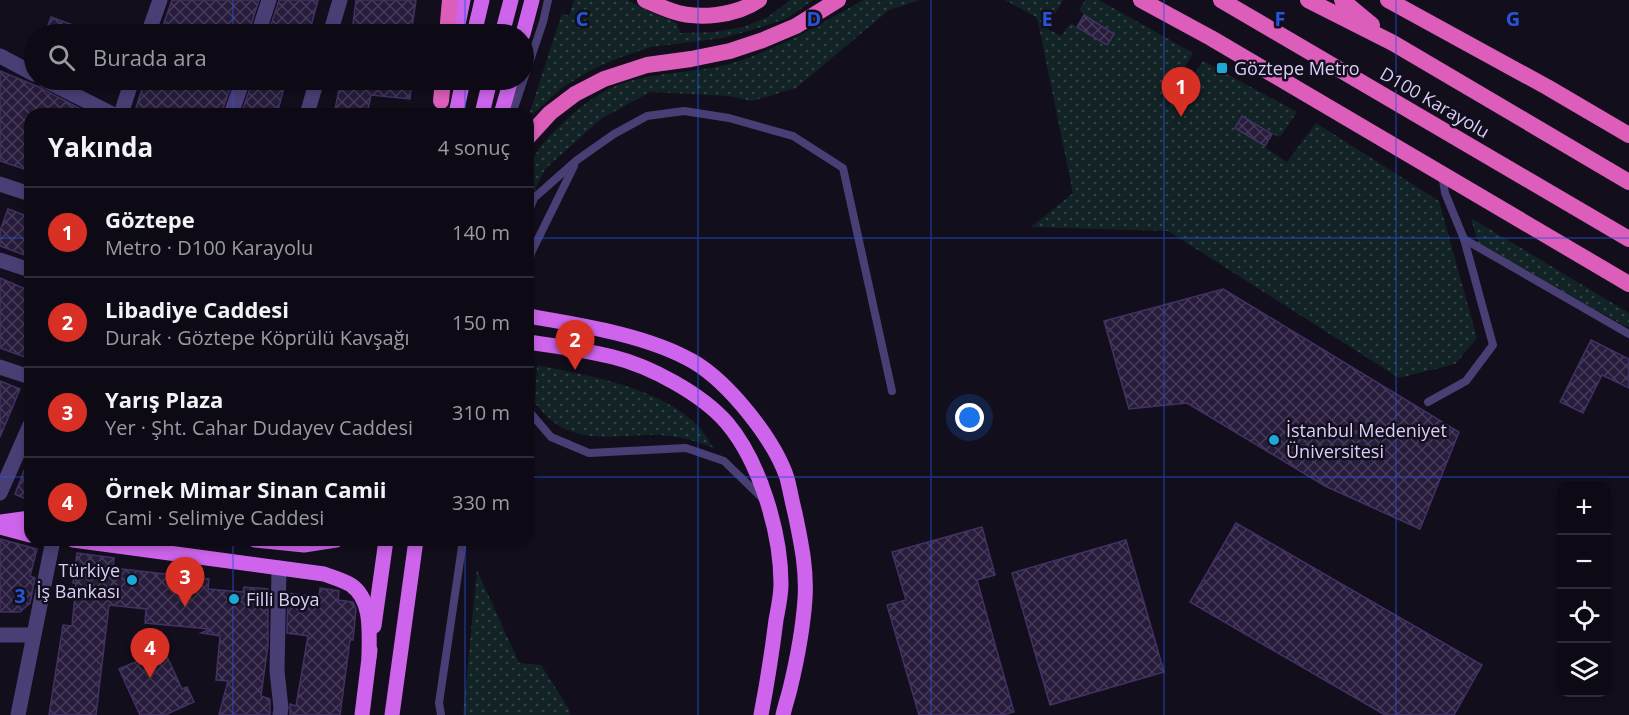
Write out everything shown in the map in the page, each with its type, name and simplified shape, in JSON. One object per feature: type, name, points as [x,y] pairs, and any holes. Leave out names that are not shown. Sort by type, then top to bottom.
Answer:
[{"type":"highway","points":[[448,24],[450,0]]},
{"type":"highway","points":[[645,0],[674,12],[701,15],[727,13],[759,0]]},
{"type":"highway","points":[[534,130],[549,113],[575,94],[604,79],[647,64],[691,59],[730,51],[763,40],[796,26],[838,0]]},
{"type":"highway","points":[[1141,0],[1442,173],[1629,284]]},
{"type":"highway","points":[[1157,0],[1210,38]]},
{"type":"highway","name":"D100 Karayolu","points":[[1221,0],[1629,239]]},
{"type":"highway","name":"D100 Karayolu","points":[[1308,0],[1394,43],[1629,182]]},
{"type":"highway","points":[[1341,0],[1394,43]]},
{"type":"highway","points":[[1388,0],[1629,135]]},
{"type":"highway","points":[[441,107],[444,90]]},
{"type":"main road","points":[[458,24],[463,0]]},
{"type":"main road","points":[[476,24],[482,0]]},
{"type":"main road","points":[[505,24],[511,0]]},
{"type":"main road","points":[[526,24],[532,0]]},
{"type":"main road","points":[[457,108],[461,90]]},
{"type":"main road","points":[[483,108],[488,90]]},
{"type":"main road","points":[[503,108],[508,90]]},
{"type":"main road","points":[[534,317],[590,327],[665,349],[695,363],[726,387],[744,408],[777,458],[787,477],[801,539],[805,571],[802,620],[783,715]]},
{"type":"main road","points":[[534,343],[615,357],[662,376],[691,392],[726,422],[759,478],[769,504],[777,541],[781,585],[761,715]]},
{"type":"main road","points":[[0,522],[24,519]]},
{"type":"main road","points":[[0,527],[24,533]]},
{"type":"main road","points":[[118,546],[324,574],[352,586],[364,601],[369,618],[369,657]]},
{"type":"main road","points":[[164,552],[170,546]]},
{"type":"main road","points":[[362,715],[385,546]]},
{"type":"main road","points":[[392,715],[415,546]]},
{"type":"main road","points":[[395,684],[400,715]]},
{"type":"street","points":[[152,24],[160,0]]},
{"type":"street","points":[[261,24],[269,0]]},
{"type":"street","points":[[333,24],[340,0]]},
{"type":"street","points":[[0,56],[24,69]]},
{"type":"street","points":[[65,90],[100,108]]},
{"type":"street","points":[[123,108],[129,90]]},
{"type":"street","points":[[233,108],[239,90]]},
{"type":"street","points":[[309,108],[314,90]]},
{"type":"street","points":[[0,184],[24,192]]},
{"type":"street","points":[[0,260],[24,268]]},
{"type":"street","points":[[0,367],[24,375]]},
{"type":"street","points":[[0,493],[24,439]]},
{"type":"street","points":[[18,715],[52,546]]},
{"type":"street","points":[[279,568],[277,670],[280,715]]},
{"type":"street","points":[[0,635],[33,635]]},
{"type":"lane","points":[[534,47],[548,0]]},
{"type":"lane","points":[[514,108],[520,90]]},
{"type":"lane","points":[[534,198],[577,160],[614,134],[647,116],[684,111],[729,118],[793,136],[843,168],[892,391]]},
{"type":"lane","points":[[534,246],[577,160]]},
{"type":"lane","points":[[1428,402],[1466,381],[1493,345],[1464,240],[1445,193],[1442,173]]},
{"type":"lane","points":[[1464,240],[1629,334]]},
{"type":"lane","points":[[534,417],[551,437],[589,453],[686,448],[724,461],[769,504]]},
{"type":"lane","points":[[441,715],[439,703],[462,546]]},
{"type":"shaded area","points":[[574,0],[627,0],[677,23],[680,33],[714,32],[743,27],[768,17],[790,0],[813,0],[788,18],[755,29],[723,38],[651,47],[621,57],[595,68],[563,87],[534,113],[534,108],[531,108],[562,13],[569,16]]},
{"type":"shaded area","points":[[863,0],[920,0],[889,10],[796,88],[752,101],[728,96],[650,92],[601,119],[545,169],[534,193],[536,153],[566,120],[597,96],[625,82],[640,78],[706,69],[736,62],[801,34]]},
{"type":"shaded area","points":[[1005,0],[1063,0],[1046,28],[1061,36],[1071,23],[1107,45],[1114,34],[1079,10],[1085,0],[1099,0],[1193,53],[1166,100],[1181,110],[1185,103],[1178,99],[1203,61],[1297,112],[1280,137],[1236,128],[1287,162],[1316,123],[1439,201],[1477,338],[1455,364],[1399,378],[1168,231],[1031,227],[1073,193],[1038,22],[1036,17]]},
{"type":"shaded area","points":[[1471,218],[1629,313],[1629,328],[1479,246]]},
{"type":"shaded area","points":[[537,365],[624,385],[666,402],[700,428],[714,448],[672,436],[596,436],[584,435],[562,427],[549,418],[535,403]]},
{"type":"shaded area","points":[[477,570],[519,663],[541,665],[569,709],[570,715],[463,715]]},
{"type":"building","points":[[172,0],[259,0],[251,24],[164,24]]},
{"type":"building","points":[[279,0],[318,0],[312,24],[271,24]]},
{"type":"building","points":[[356,0],[416,0],[412,24],[353,24]]},
{"type":"building","points":[[1084,15],[1114,34],[1107,45],[1077,27]]},
{"type":"building","points":[[51,17],[70,24],[49,24]]},
{"type":"building","points":[[0,71],[24,81],[24,90],[45,90],[79,108],[24,108],[24,169],[0,161]]},
{"type":"building","points":[[142,90],[229,90],[223,108],[136,108]]},
{"type":"building","points":[[249,90],[283,90],[279,108],[243,108]]},
{"type":"building","points":[[339,90],[411,90],[410,99],[371,95],[368,108],[335,108]]},
{"type":"building","points":[[1242,116],[1272,134],[1265,146],[1235,128]]},
{"type":"building","points":[[8,209],[24,215],[24,255],[0,246],[0,231]]},
{"type":"building","points":[[0,278],[24,288],[24,357],[0,348]]},
{"type":"building","points":[[1223,289],[1459,432],[1420,529],[1325,486],[1187,403],[1129,409],[1104,321]]},
{"type":"building","points":[[1591,340],[1629,359],[1629,388],[1602,375],[1583,413],[1560,402]]},
{"type":"building","points":[[0,381],[20,389],[0,437]]},
{"type":"building","points":[[24,471],[24,498],[15,494]]},
{"type":"building","points":[[1236,523],[1482,665],[1454,715],[1385,715],[1190,602]]},
{"type":"building","points":[[982,527],[995,575],[977,580],[1014,712],[1002,715],[919,715],[887,605],[906,600],[892,552]]},
{"type":"building","points":[[0,539],[37,549],[30,576],[35,578],[30,603],[20,612],[0,612]]},
{"type":"building","points":[[1126,540],[1164,672],[1050,705],[1012,573]]},
{"type":"building","points":[[77,553],[114,558],[113,568],[209,579],[208,589],[243,592],[244,587],[268,589],[268,645],[261,696],[270,699],[270,715],[219,715],[228,681],[216,680],[220,636],[201,633],[210,629],[145,623],[146,609],[109,605],[96,715],[49,715],[63,625],[72,626],[76,583],[73,583]]},
{"type":"building","points":[[320,588],[339,591],[338,600],[353,602],[356,609],[340,715],[290,715],[290,704],[296,706],[308,636],[287,633],[288,593],[319,597]]},
{"type":"building","points":[[164,650],[182,689],[187,687],[194,702],[165,715],[140,715],[119,669]]},
{"type":"place","name":"Göztepe Metro","points":[[1222,68]]},
{"type":"place","name":"Göztepe","points":[[1181,117]]},
{"type":"place","name":"Libadiye Caddesi","points":[[575,370]]},
{"type":"place","name":"İstanbul Medeniyet Üniversitesi","points":[[1274,440]]},
{"type":"place","name":"Türkiye İş Bankası","points":[[132,580]]},
{"type":"place","name":"Filli Boya","points":[[234,599]]},
{"type":"place","name":"Yarış Plaza","points":[[185,607]]},
{"type":"place","name":"Örnek Mimar Sinan Camii","points":[[150,678]]}]
